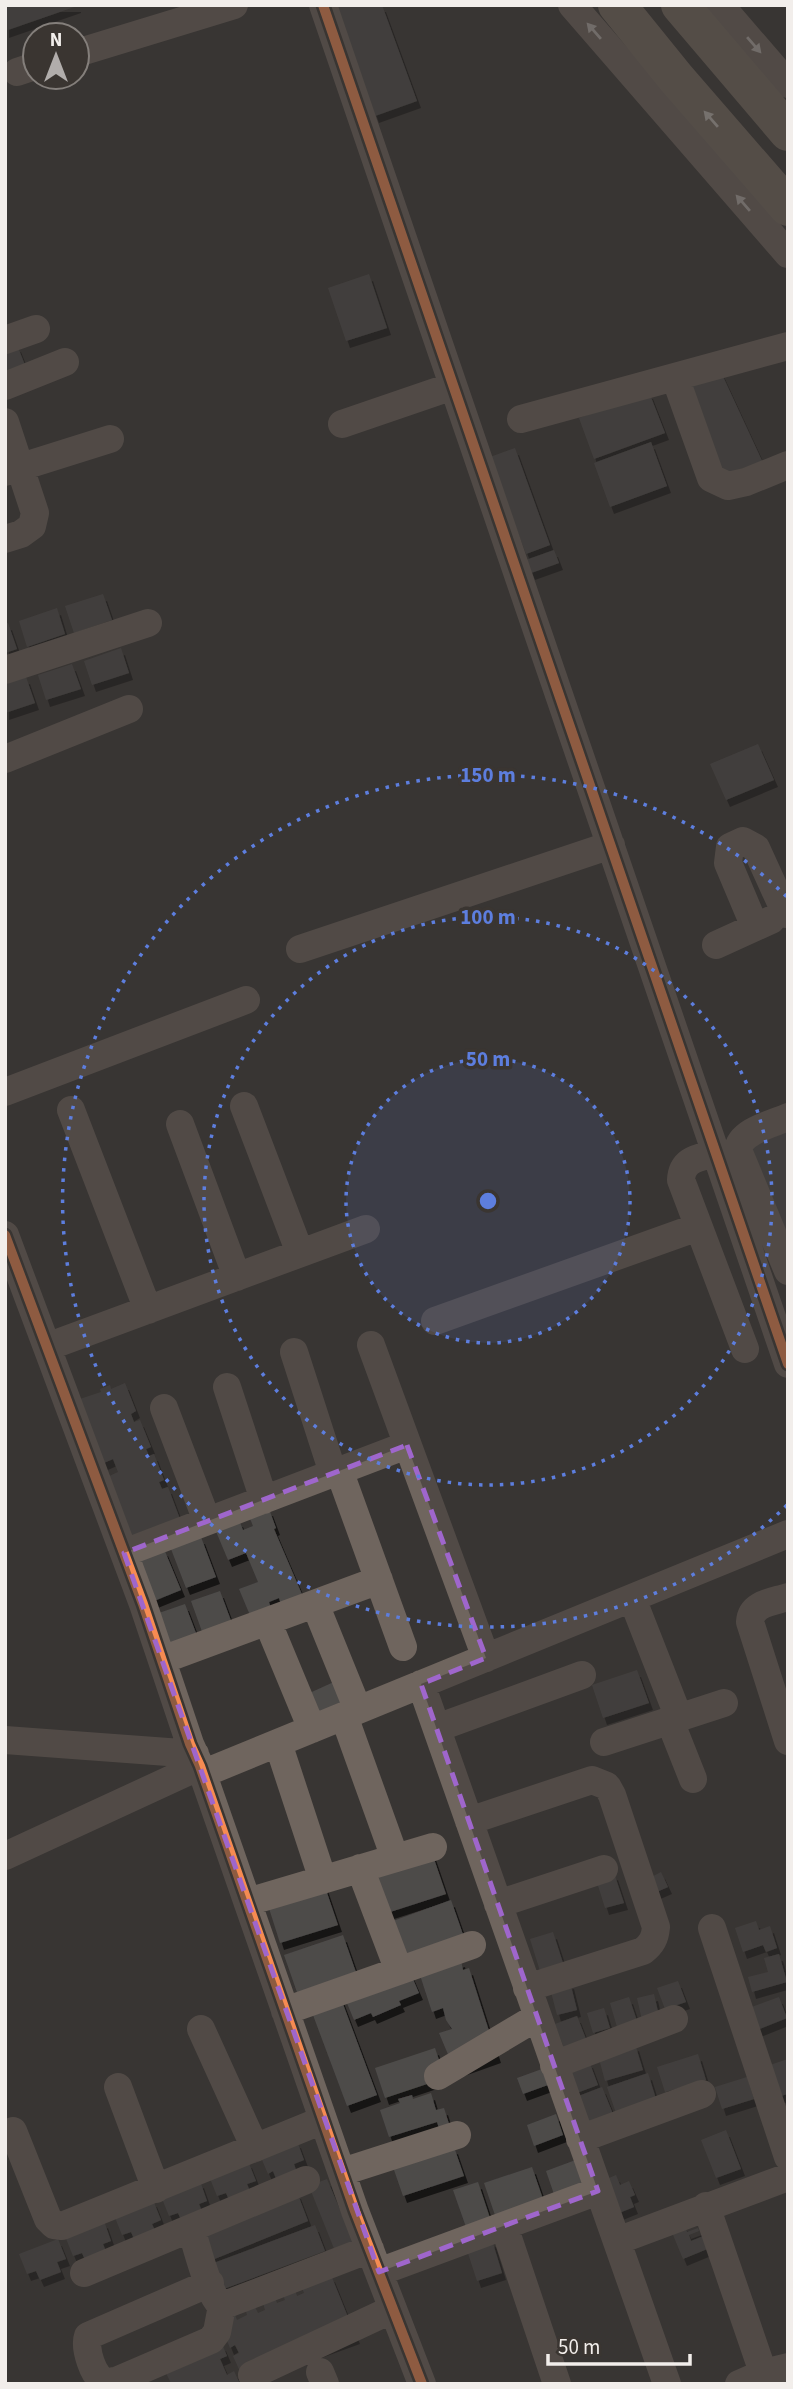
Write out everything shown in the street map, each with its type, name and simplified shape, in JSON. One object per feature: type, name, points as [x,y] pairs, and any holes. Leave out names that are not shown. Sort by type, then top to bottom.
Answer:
[{"type":"highway","points":[[617,5],[676,78],[788,207]]},
{"type":"highway","points":[[680,5],[788,132]]},
{"type":"street","points":[[91,49],[234,5]]},
{"type":"street","points":[[323,5],[788,1364]]},
{"type":"street","points":[[572,5],[788,254]]},
{"type":"street","points":[[720,5],[788,84]]},
{"type":"street","points":[[5,340],[36,329]]},
{"type":"street","points":[[521,419],[675,377],[786,353]]},
{"type":"street","points":[[5,386],[65,362]]},
{"type":"street","points":[[675,377],[711,478],[728,486],[746,482],[788,465]]},
{"type":"street","points":[[342,424],[453,386]]},
{"type":"street","points":[[5,422],[13,469],[35,513],[32,526],[21,534],[5,539]]},
{"type":"street","points":[[13,469],[110,439]]},
{"type":"street","points":[[5,670],[148,623]]},
{"type":"street","points":[[5,759],[129,709]]},
{"type":"street","points":[[716,945],[787,913],[756,848],[743,841],[730,847],[728,863],[755,927]]},
{"type":"street","points":[[300,949],[611,845]]},
{"type":"street","points":[[5,1092],[246,1000]]},
{"type":"street","points":[[244,1106],[300,1253]]},
{"type":"street","points":[[71,1110],[148,1310]]},
{"type":"street","points":[[788,1117],[744,1136],[738,1150],[788,1271]]},
{"type":"street","points":[[180,1124],[237,1277]]},
{"type":"street","points":[[716,1153],[688,1161],[681,1170],[681,1180],[745,1349]]},
{"type":"street","points":[[435,1321],[698,1227]]},
{"type":"street","points":[[47,1347],[366,1229]]},
{"type":"street","points":[[5,1235],[124,1553],[323,2120],[422,2384]]},
{"type":"street","points":[[371,1345],[486,1658]]},
{"type":"street","points":[[294,1352],[336,1472],[403,1647]]},
{"type":"street","points":[[227,1387],[264,1500]]},
{"type":"street","points":[[164,1408],[207,1521]]},
{"type":"street","points":[[124,1553],[407,1445]]},
{"type":"street","points":[[5,1856],[199,1764],[278,1743],[788,1534]]},
{"type":"street","points":[[162,1660],[379,1580]]},
{"type":"street","points":[[788,1597],[756,1607],[750,1622],[788,1741]]},
{"type":"street","points":[[632,1598],[693,1779]]},
{"type":"street","points":[[315,1604],[395,1858]]},
{"type":"street","points":[[268,1623],[312,1729]]},
{"type":"street","points":[[437,1728],[583,1675]]},
{"type":"street","points":[[421,1684],[667,2384]]},
{"type":"street","points":[[604,1742],[724,1703]]},
{"type":"street","points":[[5,1740],[199,1764]]},
{"type":"street","points":[[278,1743],[323,1880]]},
{"type":"street","points":[[469,1821],[592,1780],[607,1786],[612,1796],[656,1927],[655,1937],[651,1945],[643,1951],[527,1988]]},
{"type":"street","points":[[248,1902],[433,1847]]},
{"type":"street","points":[[360,1868],[399,1971]]},
{"type":"street","points":[[498,1904],[604,1869]]},
{"type":"street","points":[[712,1928],[788,2157]]},
{"type":"street","points":[[285,2011],[472,1945]]},
{"type":"street","points":[[494,2031],[537,2017]]},
{"type":"street","points":[[438,2076],[537,2017]]},
{"type":"street","points":[[554,2064],[674,2019]]},
{"type":"street","points":[[201,2029],[255,2148]]},
{"type":"street","points":[[118,2087],[156,2189]]},
{"type":"street","points":[[580,2139],[702,2094]]},
{"type":"street","points":[[13,2132],[48,2218],[54,2225],[72,2223],[323,2120]]},
{"type":"street","points":[[342,2172],[457,2135]]},
{"type":"street","points":[[617,2241],[788,2177]]},
{"type":"street","points":[[83,2273],[306,2180]]},
{"type":"street","points":[[191,2229],[216,2294],[375,2261],[504,2226],[598,2191]]},
{"type":"street","points":[[706,2206],[764,2377]]},
{"type":"street","points":[[504,2226],[557,2384]]},
{"type":"street","points":[[252,2375],[393,2309]]},
{"type":"highlighted area","points":[[407,1445],[486,1658],[421,1684],[598,2191],[379,2272],[124,1553]]},
{"type":"building","points":[[5,5],[77,5],[34,21],[21,21],[21,25],[5,31]]},
{"type":"building","points":[[334,5],[382,5],[417,101],[375,116]]},
{"type":"building","points":[[369,274],[387,328],[346,341],[328,288]]},
{"type":"building","points":[[17,345],[27,370],[5,379],[5,349]]},
{"type":"building","points":[[720,370],[764,465],[725,479],[685,383]]},
{"type":"building","points":[[649,392],[665,433],[594,459],[579,418]]},
{"type":"building","points":[[651,442],[667,486],[610,507],[594,463]]},
{"type":"building","points":[[515,448],[550,545],[526,554],[490,457]]},
{"type":"building","points":[[554,550],[559,563],[531,573],[526,560]]},
{"type":"building","points":[[103,594],[112,620],[74,633],[65,606]]},
{"type":"building","points":[[57,608],[65,634],[27,647],[19,621]]},
{"type":"building","points":[[8,623],[17,649],[5,653],[5,624]]},
{"type":"building","points":[[121,648],[129,673],[92,685],[84,661]]},
{"type":"building","points":[[72,664],[81,689],[46,700],[38,675]]},
{"type":"building","points":[[26,677],[35,703],[5,713],[5,684]]},
{"type":"building","points":[[758,744],[774,780],[726,800],[710,764]]},
{"type":"building","points":[[788,1127],[788,1236],[746,1146]]},
{"type":"building","points":[[125,1383],[136,1411],[131,1414],[134,1422],[140,1420],[151,1447],[146,1449],[149,1456],[154,1454],[164,1480],[159,1482],[162,1489],[168,1487],[180,1519],[128,1540],[103,1479],[118,1472],[113,1459],[97,1466],[71,1402],[101,1392],[100,1389],[110,1385],[111,1389]]},
{"type":"building","points":[[269,1509],[276,1528],[274,1529],[304,1599],[282,1608],[279,1598],[269,1602],[272,1612],[252,1620],[239,1589],[258,1582],[246,1553],[228,1560],[215,1529],[239,1520],[243,1530],[253,1526],[249,1516]]},
{"type":"building","points":[[201,1537],[216,1577],[186,1588],[171,1549]]},
{"type":"building","points":[[164,1549],[181,1590],[154,1601],[137,1560]]},
{"type":"building","points":[[220,1591],[233,1626],[204,1637],[191,1601]]},
{"type":"building","points":[[185,1604],[199,1641],[170,1652],[156,1614]]},
{"type":"building","points":[[637,1670],[649,1703],[603,1718],[592,1685]]},
{"type":"building","points":[[336,1681],[346,1705],[313,1719],[303,1696]]},
{"type":"building","points":[[432,1853],[446,1894],[384,1914],[370,1873]]},
{"type":"building","points":[[661,1872],[668,1887],[652,1894],[646,1880]]},
{"type":"building","points":[[614,1873],[624,1903],[605,1908],[596,1879]]},
{"type":"building","points":[[324,1884],[338,1925],[280,1943],[267,1902]]},
{"type":"building","points":[[451,1900],[466,1943],[405,1964],[390,1922]]},
{"type":"building","points":[[756,1921],[759,1930],[770,1926],[777,1948],[766,1952],[763,1945],[743,1952],[735,1928]]},
{"type":"building","points":[[553,1932],[563,1963],[540,1971],[530,1939]]},
{"type":"building","points":[[343,1935],[358,1978],[299,1998],[284,1955]]},
{"type":"building","points":[[779,1954],[787,1982],[752,1992],[748,1977],[768,1972],[764,1958]]},
{"type":"building","points":[[461,1960],[463,1970],[469,1968],[497,2056],[455,2071],[439,2033],[452,2029],[443,2008],[432,2012],[419,1972]]},
{"type":"building","points":[[409,1970],[419,1993],[399,2001],[401,2005],[373,2017],[371,2013],[354,2020],[344,1996]]},
{"type":"building","points":[[678,1981],[686,2002],[665,2009],[657,1988]]},
{"type":"building","points":[[570,1982],[577,2010],[557,2015],[550,1988]]},
{"type":"building","points":[[654,1994],[659,2016],[642,2020],[637,1998]]},
{"type":"building","points":[[340,1996],[377,2095],[347,2106],[310,2007]]},
{"type":"building","points":[[629,1997],[637,2021],[617,2027],[610,2003]]},
{"type":"building","points":[[779,1997],[787,2018],[757,2030],[749,2008]]},
{"type":"building","points":[[604,2008],[610,2028],[593,2033],[587,2013]]},
{"type":"building","points":[[577,2016],[586,2039],[564,2048],[555,2024]]},
{"type":"building","points":[[635,2044],[643,2070],[605,2081],[598,2055]]},
{"type":"building","points":[[435,2048],[445,2078],[385,2098],[375,2068]]},
{"type":"building","points":[[698,2054],[706,2080],[665,2092],[657,2067]]},
{"type":"building","points":[[788,2059],[787,2094],[778,2097],[767,2066]]},
{"type":"building","points":[[589,2061],[598,2085],[574,2094],[565,2071]]},
{"type":"building","points":[[542,2069],[548,2085],[523,2094],[517,2078]]},
{"type":"building","points":[[648,2073],[656,2099],[616,2113],[607,2087]]},
{"type":"building","points":[[747,2077],[754,2099],[722,2109],[715,2087]]},
{"type":"building","points":[[602,2087],[613,2114],[587,2125],[576,2097]]},
{"type":"building","points":[[431,2093],[436,2110],[444,2108],[450,2127],[440,2131],[437,2122],[389,2137],[380,2110],[400,2103],[398,2099],[412,2095],[413,2099]]},
{"type":"building","points":[[556,2114],[563,2135],[534,2146],[527,2125]]},
{"type":"building","points":[[726,2130],[741,2169],[716,2178],[701,2140]]},
{"type":"building","points":[[297,2141],[304,2160],[294,2164],[297,2173],[277,2181],[273,2171],[268,2174],[260,2155]]},
{"type":"building","points":[[454,2147],[464,2176],[403,2196],[393,2167]]},
{"type":"building","points":[[581,2158],[591,2183],[555,2197],[546,2171]]},
{"type":"building","points":[[248,2161],[256,2181],[247,2184],[251,2194],[230,2202],[226,2193],[217,2196],[209,2176]]},
{"type":"building","points":[[532,2167],[544,2202],[496,2218],[484,2183]]},
{"type":"building","points":[[616,2175],[620,2185],[629,2181],[635,2195],[630,2197],[634,2207],[614,2215],[600,2182]]},
{"type":"building","points":[[327,2179],[354,2243],[335,2251],[309,2186]]},
{"type":"building","points":[[200,2181],[207,2201],[199,2204],[203,2214],[182,2222],[178,2213],[169,2216],[161,2196]]},
{"type":"building","points":[[478,2182],[490,2218],[466,2227],[453,2190]]},
{"type":"building","points":[[297,2192],[308,2221],[212,2260],[201,2231]]},
{"type":"building","points":[[153,2200],[161,2220],[152,2224],[156,2233],[135,2241],[131,2232],[122,2235],[114,2215]]},
{"type":"building","points":[[104,2221],[111,2241],[103,2244],[107,2254],[86,2262],[82,2253],[73,2256],[65,2236]]},
{"type":"building","points":[[684,2224],[687,2232],[698,2228],[699,2231],[689,2235],[691,2241],[706,2235],[712,2247],[683,2259],[671,2230]]},
{"type":"building","points":[[315,2225],[325,2251],[221,2290],[211,2264]]},
{"type":"building","points":[[58,2239],[66,2259],[57,2262],[61,2272],[40,2280],[36,2271],[27,2274],[19,2254]]},
{"type":"building","points":[[492,2240],[502,2273],[477,2281],[466,2247]]},
{"type":"building","points":[[331,2275],[356,2337],[243,2378],[233,2356],[239,2353],[235,2345],[230,2348],[222,2328],[235,2315],[237,2320],[255,2307],[258,2313],[265,2310],[263,2303],[275,2298],[277,2303],[285,2300],[283,2295],[295,2290],[297,2296],[304,2293],[302,2287]]},
{"type":"building","points":[[222,2344],[227,2356],[220,2359],[227,2375],[234,2371],[240,2384],[171,2383],[164,2369]]},
{"type":"cycle path","points":[[323,5],[788,1364]]},
{"type":"cycle path","points":[[5,1235],[143,1604],[355,2211],[422,2384]]}]
